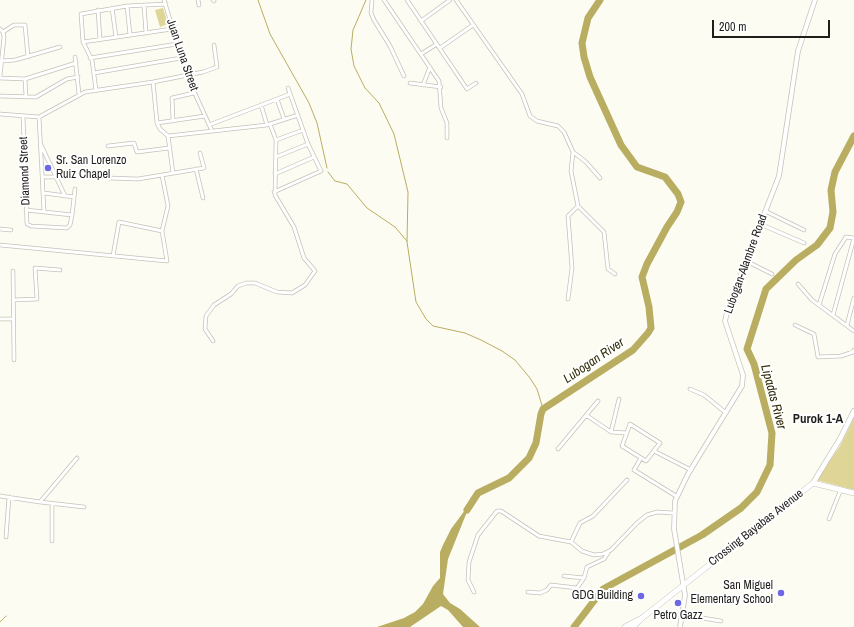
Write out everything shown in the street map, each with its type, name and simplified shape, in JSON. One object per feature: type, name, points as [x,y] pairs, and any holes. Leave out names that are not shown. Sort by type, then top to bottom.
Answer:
[{"type":"main road","points":[[854,411],[836,446],[813,483],[854,493]]},
{"type":"main road","name":"Crossing Bayabas Avenue","points":[[633,627],[683,585],[813,483]]},
{"type":"main road","name":"Crossing Bayabas Avenue","points":[[625,627],[642,618]]},
{"type":"street","name":"Juan Luna Street","points":[[164,0],[187,76],[212,131]]},
{"type":"street","points":[[198,0],[199,5]]},
{"type":"street","points":[[372,0],[371,13],[390,46],[404,76]]},
{"type":"street","points":[[384,0],[430,66],[440,87],[441,108],[446,120],[447,138]]},
{"type":"street","points":[[407,0],[468,88],[476,83]]},
{"type":"street","points":[[421,21],[450,0]]},
{"type":"street","points":[[456,0],[522,94],[530,116],[537,122],[561,128],[573,152],[586,162],[600,178]]},
{"type":"street","name":"Lubogan-Alambre Road","points":[[680,627],[685,600],[673,513],[676,496],[740,390],[743,380],[725,321],[781,169],[798,51],[815,0]]},
{"type":"street","points":[[96,90],[90,58],[83,42],[81,15],[98,10],[127,6],[166,4]]},
{"type":"street","points":[[144,5],[146,33]]},
{"type":"street","points":[[127,6],[130,35]]},
{"type":"street","points":[[112,8],[116,37]]},
{"type":"street","points":[[98,10],[100,40]]},
{"type":"street","points":[[3,32],[14,25],[25,25],[28,57]]},
{"type":"street","points":[[440,48],[473,25]]},
{"type":"street","points":[[83,42],[172,28]]},
{"type":"street","points":[[0,29],[3,32],[0,77],[25,79],[76,63]]},
{"type":"street","points":[[90,58],[177,44]]},
{"type":"street","points":[[421,54],[437,44]]},
{"type":"street","points":[[0,114],[39,117],[79,94],[187,76],[217,67],[214,45]]},
{"type":"street","points":[[2,61],[12,61],[60,47]]},
{"type":"street","points":[[75,56],[79,94]]},
{"type":"street","points":[[94,74],[181,58]]},
{"type":"street","points":[[423,85],[430,66]]},
{"type":"street","points":[[0,96],[38,96],[67,79],[78,77]]},
{"type":"street","points":[[25,79],[26,97]]},
{"type":"street","points":[[153,82],[157,123],[160,129],[168,136],[173,173]]},
{"type":"street","points":[[410,83],[440,87]]},
{"type":"street","points":[[274,192],[320,172],[321,168],[308,144],[288,88]]},
{"type":"street","points":[[172,121],[172,98],[194,93]]},
{"type":"street","points":[[210,125],[290,94]]},
{"type":"street","points":[[277,99],[284,119]]},
{"type":"street","points":[[213,342],[205,329],[206,316],[214,305],[231,294],[238,286],[246,283],[255,283],[277,292],[292,293],[305,285],[315,271],[304,258],[294,227],[277,200],[274,192],[276,140],[261,106]]},
{"type":"street","points":[[168,136],[269,124],[298,115]]},
{"type":"street","name":"Diamond Street","points":[[23,116],[26,210],[28,225],[66,229],[70,225],[72,215]]},
{"type":"street","points":[[157,123],[205,116]]},
{"type":"street","points":[[39,117],[44,212]]},
{"type":"street","points":[[276,140],[303,130]]},
{"type":"street","points":[[40,143],[65,196]]},
{"type":"street","points":[[108,146],[134,144],[137,152],[169,148]]},
{"type":"street","points":[[276,157],[308,144]]},
{"type":"street","points":[[573,152],[571,171],[578,206],[604,232],[608,269],[615,274]]},
{"type":"street","points":[[109,178],[131,180],[204,168],[200,153]]},
{"type":"street","points":[[275,174],[314,157]]},
{"type":"street","points":[[196,169],[203,198]]},
{"type":"street","points":[[0,245],[167,261],[162,231],[168,211],[162,175]]},
{"type":"street","points":[[43,177],[57,177]]},
{"type":"street","points":[[26,210],[72,215],[75,189]]},
{"type":"street","points":[[44,193],[74,197]]},
{"type":"street","points":[[568,299],[572,268],[568,216],[578,206]]},
{"type":"street","points":[[765,211],[804,230]]},
{"type":"street","points":[[112,256],[119,222],[162,231]]},
{"type":"street","points":[[760,224],[804,243]]},
{"type":"street","points":[[0,229],[11,230]]},
{"type":"street","points":[[819,305],[835,254],[846,237],[854,238],[833,316]]},
{"type":"street","points":[[746,262],[772,274]]},
{"type":"street","points":[[13,300],[37,299],[35,268],[60,270]]},
{"type":"street","points":[[13,271],[14,360]]},
{"type":"street","points":[[798,284],[812,300],[854,331]]},
{"type":"street","points":[[847,325],[854,298]]},
{"type":"street","points":[[0,319],[13,319]]},
{"type":"street","points":[[795,325],[814,334],[818,357],[841,356],[854,350]]},
{"type":"street","points":[[690,389],[704,396],[726,413]]},
{"type":"street","points":[[611,432],[619,399]]},
{"type":"street","points":[[558,449],[598,401]]},
{"type":"street","points":[[586,415],[611,432],[627,433]]},
{"type":"street","points":[[630,424],[660,443],[646,461],[622,446],[627,433],[630,424]]},
{"type":"street","points":[[654,451],[691,470]]},
{"type":"street","points":[[40,502],[77,458]]},
{"type":"street","points":[[642,458],[634,470],[676,496]]},
{"type":"street","points":[[571,542],[582,521],[593,516],[627,480]]},
{"type":"street","points":[[829,519],[841,489]]},
{"type":"street","points":[[0,496],[84,507]]},
{"type":"street","points":[[6,536],[8,497]]},
{"type":"street","points":[[52,504],[52,541]]},
{"type":"street","points":[[474,592],[468,580],[469,562],[478,535],[497,511],[501,511],[539,536],[571,542],[586,554],[599,555],[608,553]]},
{"type":"street","points":[[528,592],[540,593],[547,590],[551,585],[577,588],[584,578],[587,567],[604,559],[608,553],[620,543],[637,522],[647,515],[657,512],[673,513]]},
{"type":"street","points":[[564,576],[584,578]]},
{"type":"street","points":[[683,615],[721,621]]},
{"type":"shaded area","points":[[163,8],[168,24],[160,27],[155,10]]},
{"type":"shaded area","points":[[854,418],[854,490],[816,480],[840,446]]},
{"type":"shaded area","points":[[471,502],[448,559],[443,594],[450,603],[460,609],[480,627],[463,627],[448,610],[441,606],[410,627],[377,627],[404,618],[415,612],[423,604],[433,586],[440,578],[440,552],[443,545],[451,529]]},
{"type":"waterway","points":[[258,0],[270,34],[309,103],[317,123],[327,168]]},
{"type":"waterway","points":[[366,0],[353,30],[351,49],[354,66],[365,88],[379,103],[394,134],[408,192],[407,242],[416,302],[426,319],[433,326],[465,333],[502,351],[515,360],[537,389],[543,409]]},
{"type":"waterway","name":"Lubogan River","points":[[467,510],[478,493],[509,478],[529,458],[536,443],[543,409],[633,350],[651,328],[649,307],[642,277],[647,264],[677,212],[681,202],[678,194],[665,177],[637,167],[621,145],[590,77],[584,57],[582,43],[588,18],[600,0]]},
{"type":"waterway","name":"Lipadas River","points":[[574,627],[603,589],[702,535],[741,508],[757,492],[770,465],[772,433],[754,364],[747,349],[766,289],[796,260],[817,245],[830,228],[833,212],[831,190],[835,172],[854,136]]},
{"type":"waterway","points":[[328,172],[335,181],[347,184],[367,208],[395,227],[407,241]]},
{"type":"waterway","points":[[0,622],[6,616]]},
{"type":"place","name":"Sr. San Lorenzo Ruiz Chapel","points":[[48,168]]},
{"type":"place","name":"San Miguel Elementary School","points":[[781,593]]},
{"type":"place","name":"GDG Building","points":[[641,596]]},
{"type":"place","name":"Petro Gazz","points":[[678,603]]},
{"type":"district","name":"Purok 1-A","points":[[818,420]]}]
